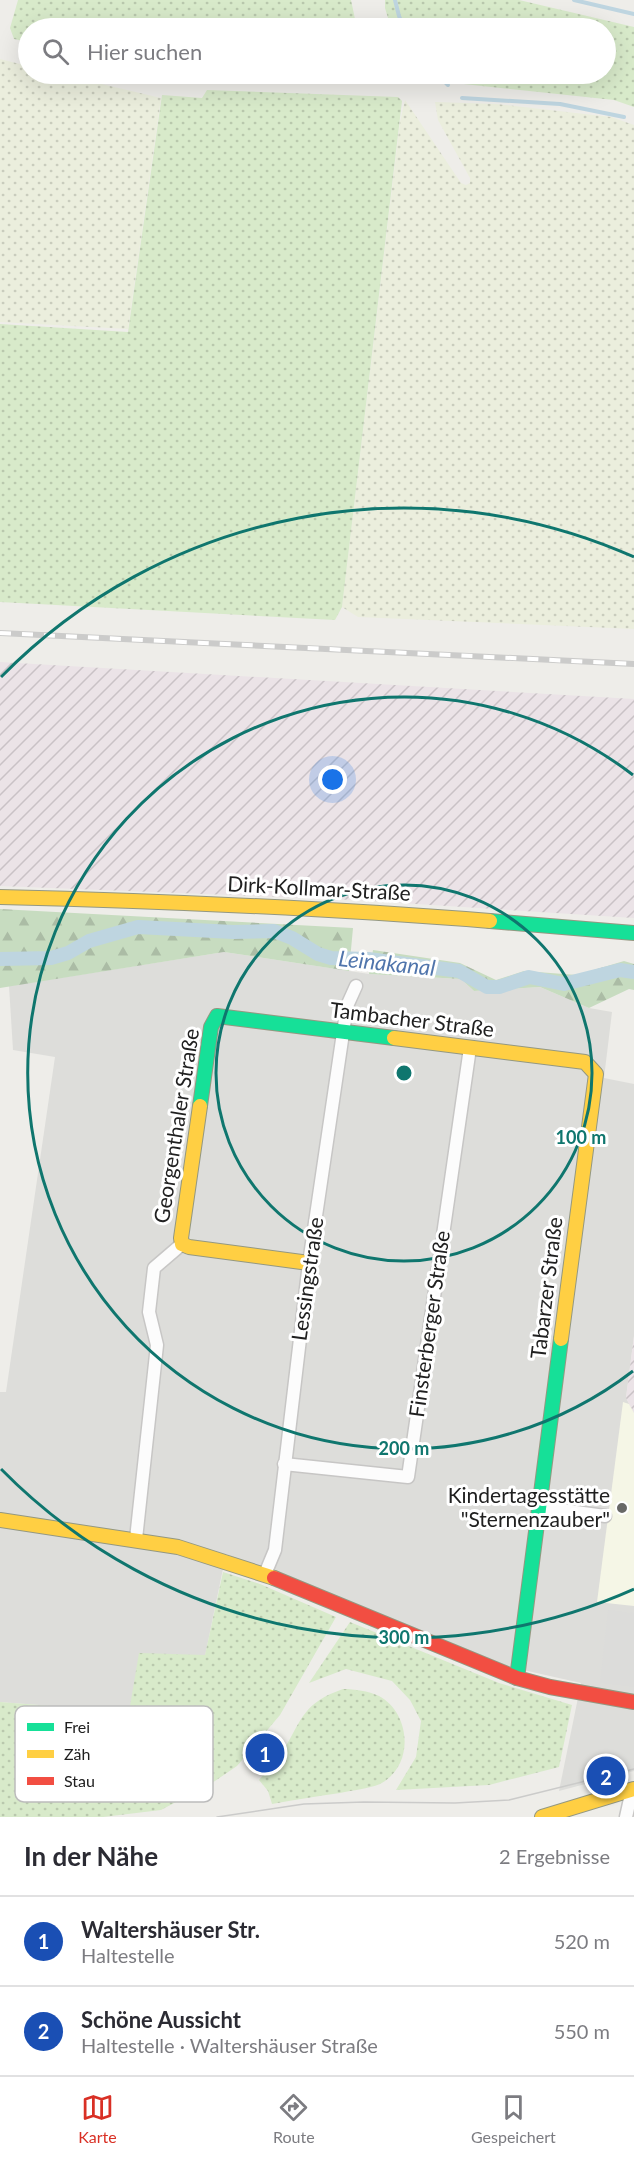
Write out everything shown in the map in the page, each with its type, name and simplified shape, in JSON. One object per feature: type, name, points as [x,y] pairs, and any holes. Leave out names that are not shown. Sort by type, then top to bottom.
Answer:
[{"type":"street","name":"Dirk-Kollmar-Straße","points":[[0,897],[154,901],[368,911],[634,933]]},
{"type":"street","name":"Lessingstraße","points":[[265,1574],[274,1550],[309,1263],[347,1006],[356,986]]},
{"type":"street","name":"Tambacher Straße","points":[[217,1016],[585,1062],[596,1074]]},
{"type":"street","name":"Georgenthaler Straße","points":[[182,1244],[211,1027],[217,1016]]},
{"type":"street","name":"Finsterberger Straße","points":[[284,1464],[408,1477],[470,1048]]},
{"type":"street","name":"Tabarzer Straße","points":[[517,1678],[596,1074]]},
{"type":"street","name":"Georgenthaler Straße","points":[[182,1244],[189,1248],[309,1263]]},
{"type":"street","name":"Georgenthaler Straße","points":[[136,1539],[157,1345],[149,1312],[154,1268],[182,1244]]},
{"type":"street","points":[[539,1507],[605,1516]]},
{"type":"street","points":[[0,1520],[178,1547],[265,1574],[517,1678],[550,1687],[634,1702]]},
{"type":"street","points":[[542,1817],[633,1790]]},
{"type":"street","points":[[626,1817],[633,1790]]},
{"type":"shaded area","points":[[0,59],[18,64],[18,84],[102,84],[161,98],[128,329],[0,322]]},
{"type":"shaded area","points":[[405,100],[461,183],[466,185],[470,183],[470,178],[438,120],[435,102],[496,104],[611,117],[634,125],[634,629],[358,617],[342,607],[400,122]]},
{"type":"shaded area","points":[[0,662],[634,699],[634,918],[354,900],[0,886]]},
{"type":"shaded area","points":[[224,952],[369,974],[461,979],[474,991],[540,987],[589,1008],[612,1012],[604,1078],[634,1084],[634,1336],[626,1398],[634,1413],[634,1771],[559,1791],[581,1683],[510,1667],[226,1554],[205,1656],[137,1706],[52,1706],[0,1702],[0,1392],[6,1392],[55,1057],[13,1050],[9,986]]},
{"type":"shaded area","points":[[634,1336],[634,1413],[626,1398]]},
{"type":"shaded area","name":"Kindertagesstätte \"Sternenzauber\"","points":[[623,1402],[629,1404],[634,1413],[634,1606],[597,1602]]},
{"type":"shaded area","points":[[608,1610],[634,1613],[634,1687],[600,1683]]},
{"type":"green space","points":[[18,0],[351,0],[355,18],[18,18],[18,40],[14,39],[10,28]]},
{"type":"green space","points":[[385,0],[519,0],[596,18],[388,18]]},
{"type":"green space","points":[[616,23],[634,27],[634,107],[614,100],[464,84],[616,84]]},
{"type":"green space","points":[[207,90],[398,97],[402,101],[342,607],[335,620],[0,602],[0,324],[128,332],[162,95],[202,98]]},
{"type":"green space","points":[[0,909],[353,928],[349,971],[224,952],[0,988]]},
{"type":"green space","points":[[373,950],[460,963],[496,980],[524,971],[577,975],[624,961],[634,964],[634,990],[629,989],[589,1008],[540,987],[474,991],[461,979],[369,974]]},
{"type":"green space","points":[[223,1572],[260,1584],[336,1617],[280,1715],[237,1766],[213,1782],[213,1706],[130,1706],[139,1653],[205,1655]]},
{"type":"green space","points":[[350,1622],[499,1683],[572,1705],[559,1767],[489,1785],[396,1790],[416,1757],[421,1721],[410,1700],[392,1681],[346,1669],[309,1683]]},
{"type":"green space","points":[[343,1689],[379,1696],[398,1714],[405,1740],[404,1753],[399,1765],[391,1776],[375,1786],[272,1804],[268,1791],[259,1780],[283,1751],[300,1721],[312,1706],[330,1694]]},
{"type":"green space","points":[[0,1702],[52,1706],[15,1706],[15,1802],[176,1802],[161,1810],[103,1817],[0,1817]]},
{"type":"waterway","points":[[395,0],[400,18]]},
{"type":"waterway","points":[[574,0],[634,14]]},
{"type":"waterway","points":[[462,98],[560,104],[624,117]]},
{"type":"waterway","name":"Leinakanal","points":[[0,959],[51,958],[68,953],[89,941],[138,927],[233,932],[274,931],[292,938],[318,954],[331,958],[368,959],[459,971],[487,987],[499,987],[529,977],[564,984],[620,970],[634,972]]},
{"type":"tram line","points":[[217,1817],[304,1804],[455,1803],[509,1800],[634,1769]]},
{"type":"railway","points":[[0,633],[634,664]]},
{"type":"traffic: fast","points":[[490,921],[634,933]]},
{"type":"traffic: fast","points":[[200,1106],[211,1027],[217,1016],[394,1038]]},
{"type":"traffic: fast","points":[[517,1678],[561,1339]]},
{"type":"traffic: slow","points":[[0,897],[368,912],[490,921]]},
{"type":"traffic: slow","points":[[394,1038],[585,1062],[596,1074],[561,1339]]},
{"type":"traffic: slow","points":[[200,1106],[182,1244],[189,1247],[309,1263]]},
{"type":"traffic: slow","points":[[0,1520],[178,1547],[274,1578]]},
{"type":"traffic: slow","points":[[542,1817],[634,1789]]},
{"type":"traffic: jam","points":[[274,1578],[517,1678],[550,1687],[634,1702]]},
{"type":"place","name":"Kindertagesstätte \"Sternenzauber\"","points":[[622,1508]]},
{"type":"place","name":"Waltershäuser Str.","points":[[265,1753]]},
{"type":"place","name":"Schöne Aussicht","points":[[606,1776]]}]
